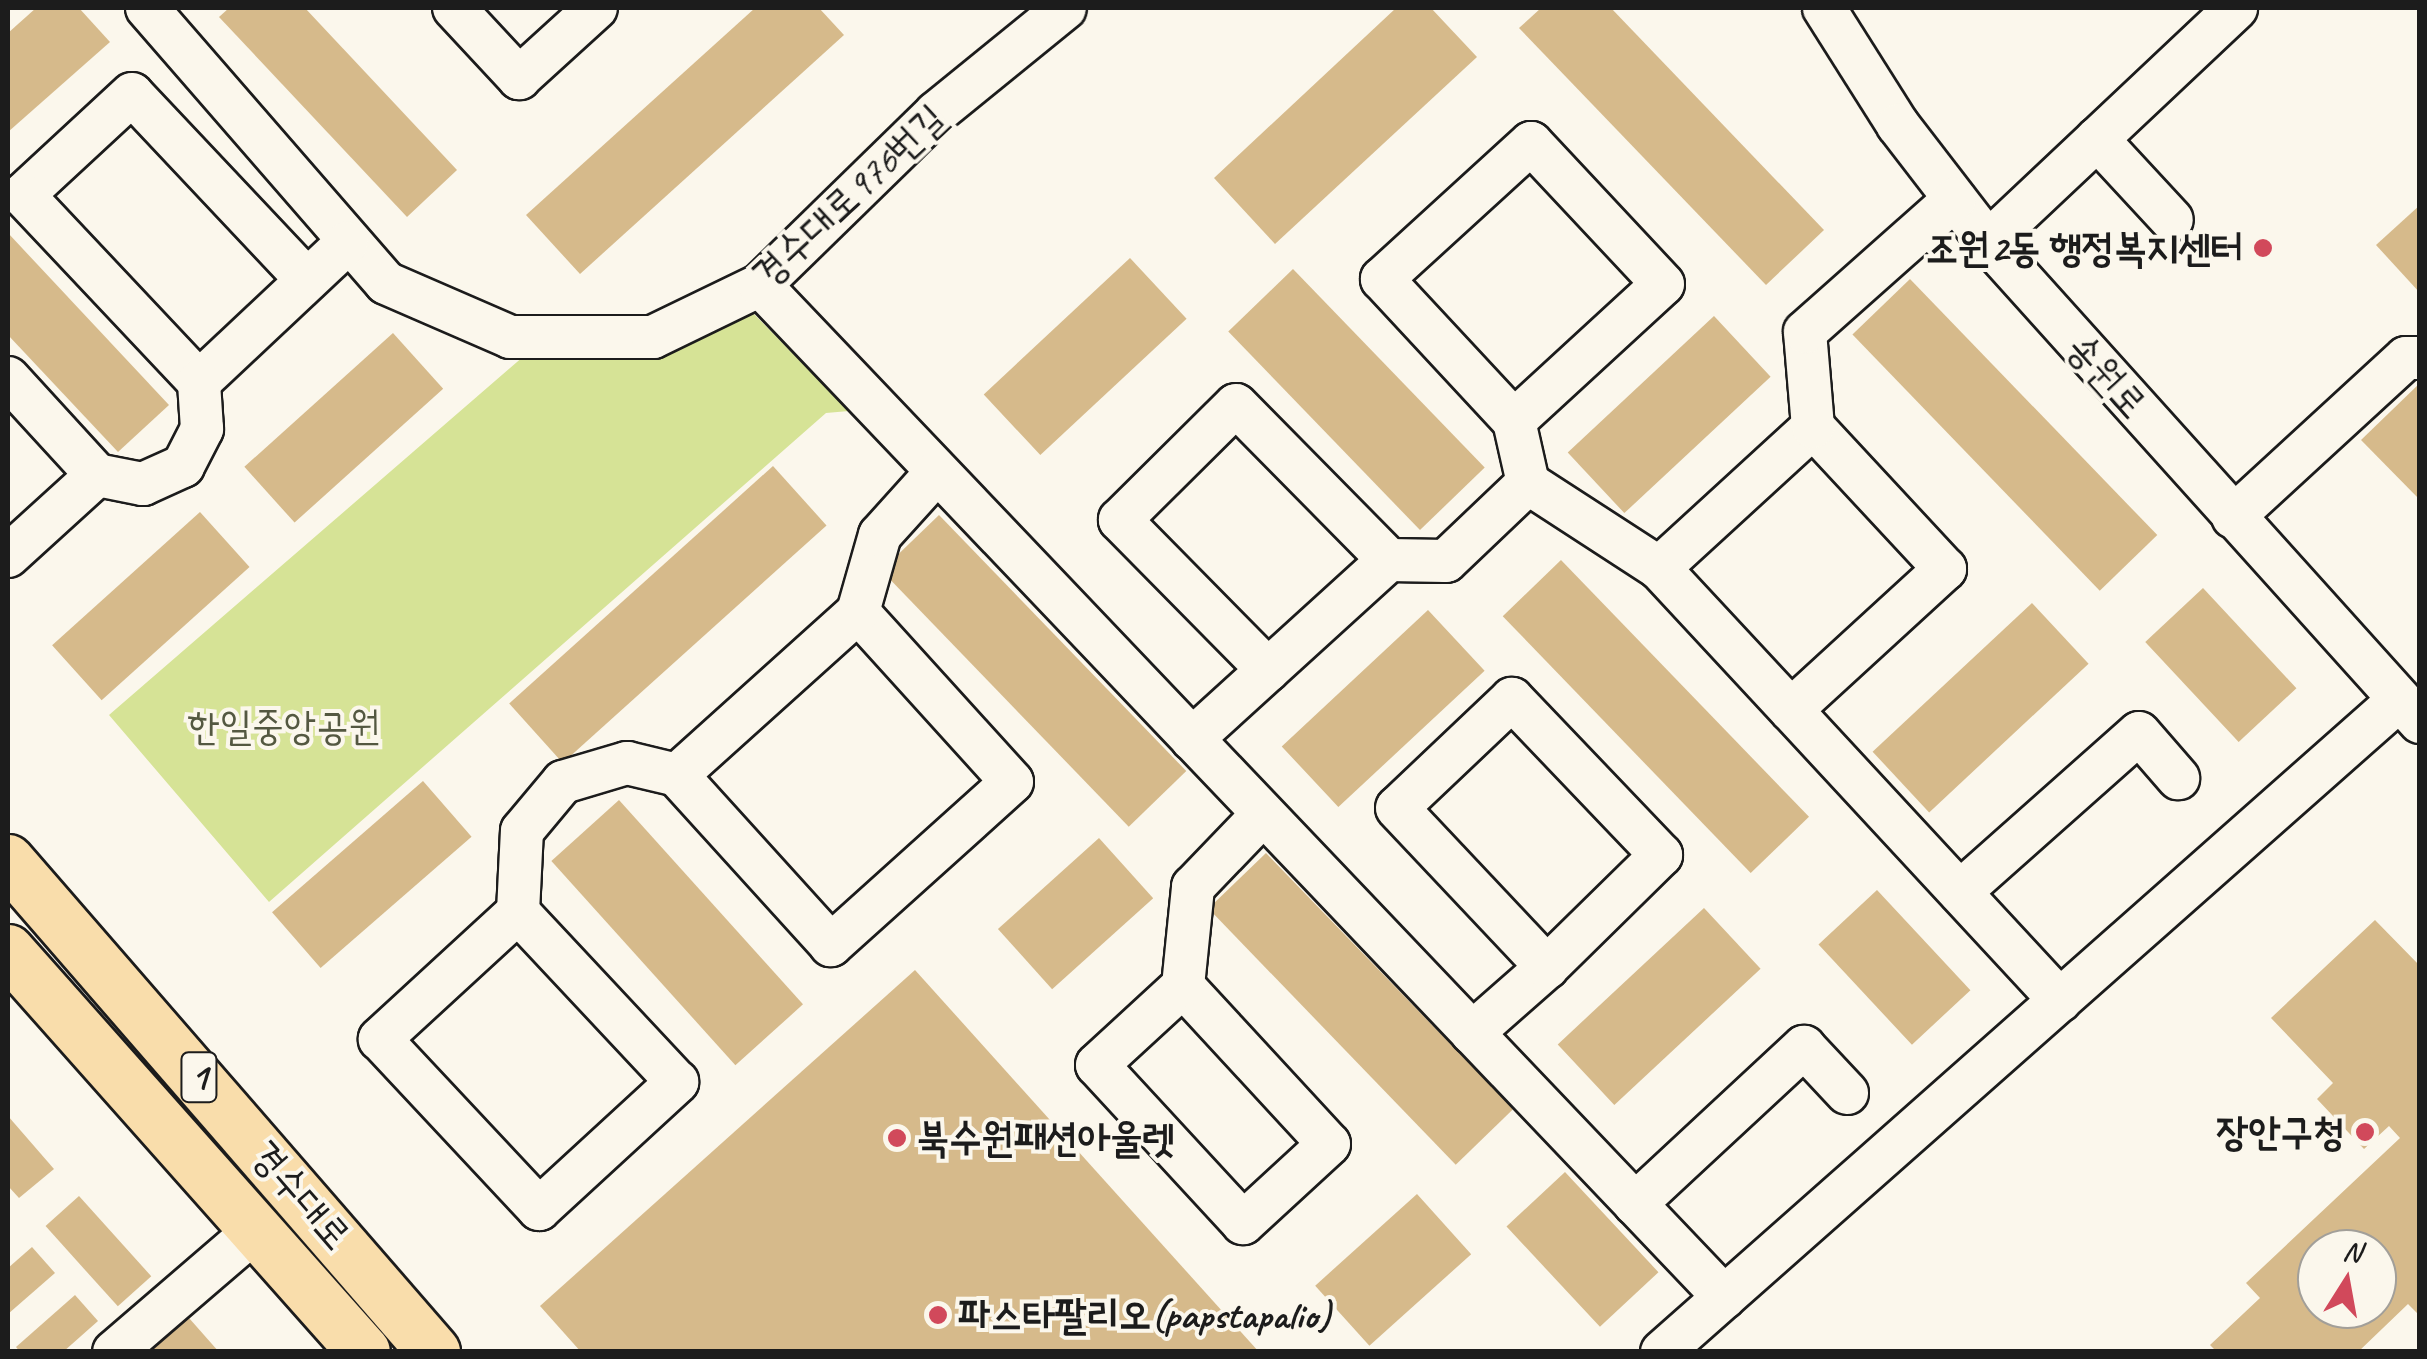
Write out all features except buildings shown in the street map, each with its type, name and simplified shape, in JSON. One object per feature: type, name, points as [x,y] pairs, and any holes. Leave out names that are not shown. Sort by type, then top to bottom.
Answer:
[{"type":"main road","name":"경수대로","points":[[8,861],[434,1352]]},
{"type":"main road","name":"경수대로","points":[[8,951],[364,1352]]},
{"type":"main road","points":[[388,1296],[439,1320],[466,1352]]},
{"type":"main road","points":[[319,1302],[347,1352]]},
{"type":"street","name":"경수대로976번길","points":[[147,8],[386,283],[510,337],[653,337],[760,285],[936,113],[1065,8]]},
{"type":"street","points":[[454,8],[519,78],[596,8]]},
{"type":"street","name":"송원로","points":[[1824,8],[1898,126],[1988,242],[2409,711]]},
{"type":"street","points":[[1988,242],[2236,8]]},
{"type":"street","points":[[8,378],[96,476],[142,484],[182,466],[202,429],[199,382],[23,196],[132,94],[307,280]]},
{"type":"street","points":[[2098,139],[2172,220]]},
{"type":"street","points":[[1514,421],[1662,284],[1531,142],[1382,279],[1514,421],[1528,484],[1659,568],[2060,1000]]},
{"type":"street","points":[[1790,710],[1945,569],[1813,426],[1805,332],[1955,199]]},
{"type":"street","points":[[199,382],[348,243]]},
{"type":"street","points":[[760,285],[1724,1297]]},
{"type":"street","points":[[2233,517],[2406,358],[2420,358]]},
{"type":"street","points":[[1268,670],[1120,520],[1236,405],[1388,560]]},
{"type":"street","points":[[1659,568],[1813,426]]},
{"type":"street","points":[[677,775],[858,612],[880,534],[937,472]]},
{"type":"street","points":[[8,556],[96,476]]},
{"type":"street","points":[[1192,739],[1388,560],[1446,561],[1528,484]]},
{"type":"street","points":[[518,912],[676,1082],[538,1209],[380,1039],[518,912],[522,831],[562,782],[627,763],[677,775],[831,945],[1012,782],[858,612]]},
{"type":"street","points":[[1472,1033],[1547,966],[1661,855],[1512,699],[1397,808],[1547,966]]},
{"type":"street","points":[[1662,1352],[2060,1000],[2409,711]]},
{"type":"street","points":[[1960,892],[2139,733],[2178,778]]},
{"type":"street","points":[[1183,986],[1330,1144],[1243,1222],[1097,1065],[1183,986],[1193,887],[1263,814]]},
{"type":"street","points":[[1634,1204],[1804,1048],[1847,1093]]},
{"type":"street","points":[[114,1352],[257,1229]]},
{"type":"green space","name":"한일중앙공원","points":[[750,310],[849,411],[826,413],[269,902],[109,715],[524,356],[647,360]]},
{"type":"place","name":"조원2동 행정복지센터","points":[[2263,248]]},
{"type":"place","name":"장안구청","points":[[2365,1132]]},
{"type":"place","name":"북수원패션아울렛","points":[[897,1138]]},
{"type":"place","name":"파스타팔리오(papstapalio)","points":[[938,1315]]}]
